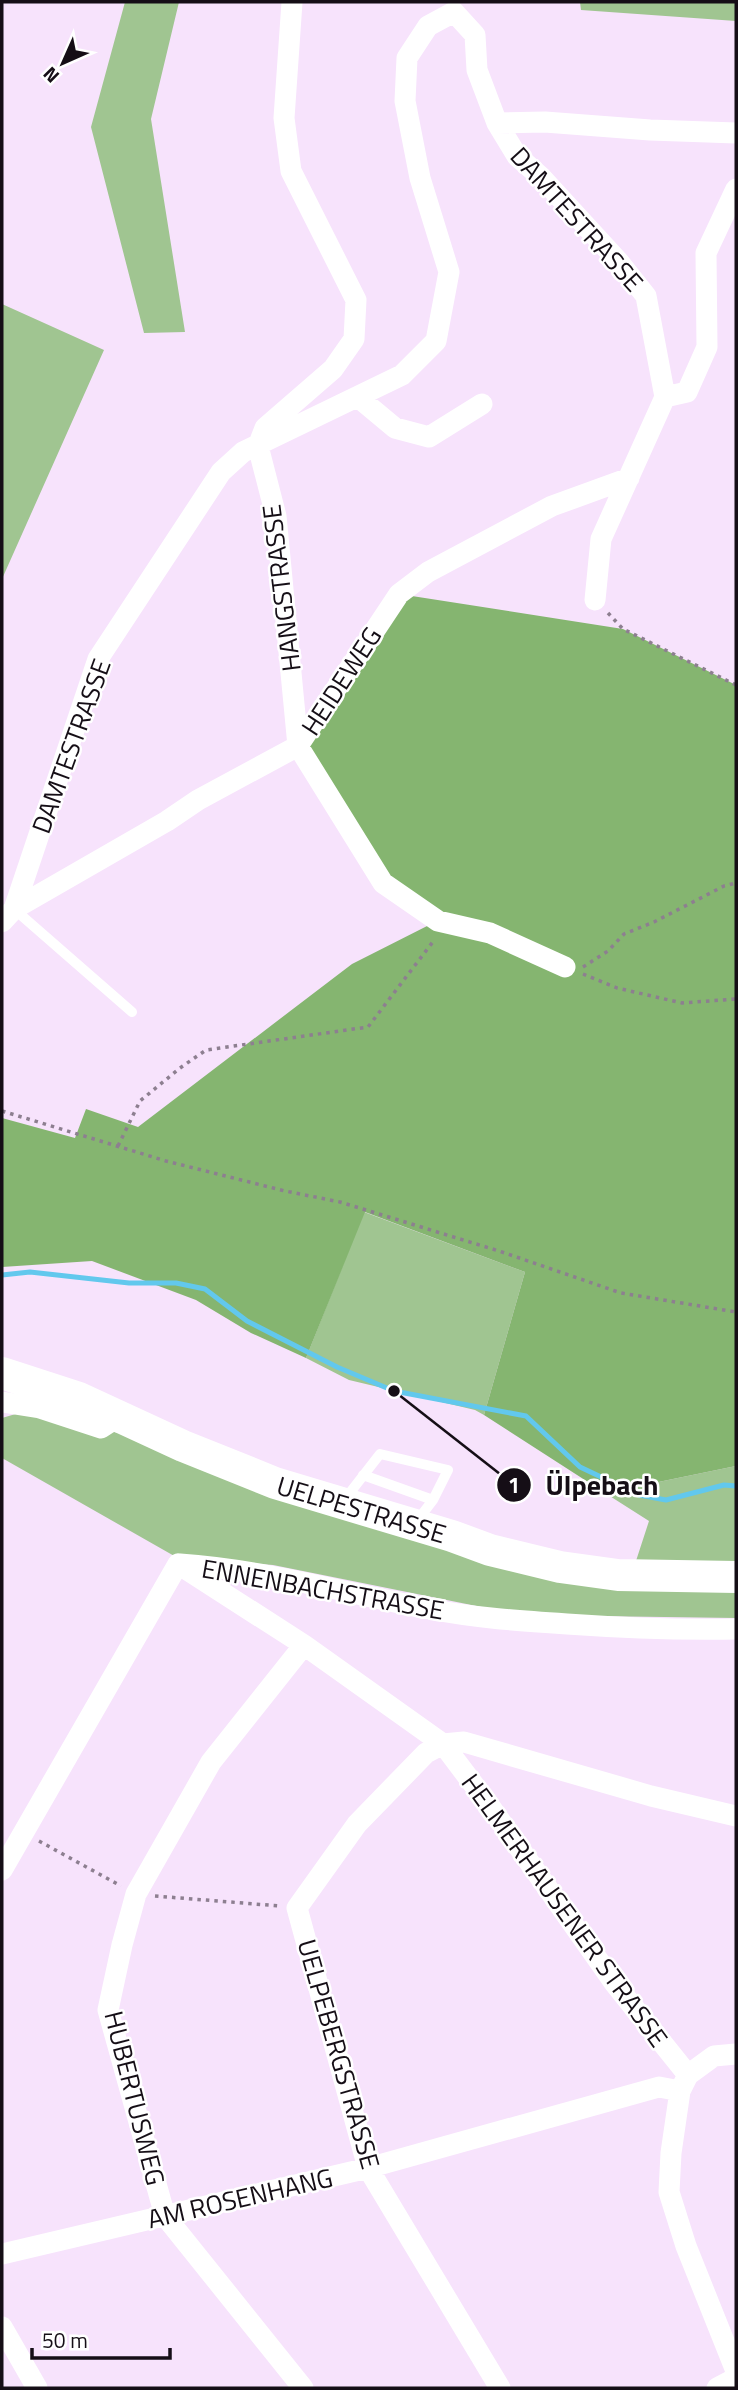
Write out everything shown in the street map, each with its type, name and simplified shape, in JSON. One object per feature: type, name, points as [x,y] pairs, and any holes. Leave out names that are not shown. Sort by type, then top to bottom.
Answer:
[{"type":"main road","name":"UELPESTRASSE","points":[[2,1373],[79,1398],[205,1455],[275,1483],[342,1504],[424,1513],[489,1550],[560,1567],[618,1575],[736,1577]]},
{"type":"street","points":[[258,446],[265,428],[333,369],[354,339],[356,300],[291,171],[284,118],[292,2]]},
{"type":"street","name":"DAMTESTRASSE","points":[[8,916],[98,659],[221,472],[243,452],[402,376],[436,341],[449,272],[420,178],[407,113],[407,58],[428,26],[454,7],[475,35],[477,70],[496,123],[517,156],[542,178],[619,262],[646,296],[665,397]]},
{"type":"street","points":[[496,123],[545,122],[736,133]]},
{"type":"street","points":[[595,600],[601,540],[665,397],[687,392],[707,347],[706,253],[736,189]]},
{"type":"street","points":[[359,398],[395,428],[429,437],[482,404]]},
{"type":"street","name":"HANGSTRASSE","points":[[258,446],[276,516],[298,746],[383,883],[438,921],[490,933],[565,967]]},
{"type":"street","name":"HEIDEWEG","points":[[8,916],[198,800],[298,746],[399,594],[428,572],[552,506],[629,478]]},
{"type":"street","points":[[2,1402],[40,1408],[101,1428],[121,1415]]},
{"type":"street","points":[[178,1564],[304,1645],[443,1744],[464,1742],[651,1796],[736,1816]]},
{"type":"street","name":"ENNENBACHSTRASSE","points":[[2,1870],[178,1564],[230,1567],[431,1609],[502,1620],[666,1631],[736,1629]]},
{"type":"street","name":"HUBERTUSWEG","points":[[303,2388],[165,2216],[108,2010],[136,1894],[211,1762],[304,1645]]},
{"type":"street","name":"HELMERHAUSENER STRASSE","points":[[443,1744],[684,2083]]},
{"type":"street","name":"UELPEBERGSTRASSE","points":[[443,1744],[426,1753],[357,1824],[297,1908],[368,2168],[500,2388]]},
{"type":"street","points":[[736,2053],[714,2056],[684,2083],[671,2153],[669,2192],[686,2246],[736,2371]]},
{"type":"street","name":"AM ROSENHANG","points":[[2,2255],[368,2168],[659,2087],[684,2083]]},
{"type":"street","points":[[2,2327],[37,2388]]},
{"type":"street","points":[[718,2388],[736,2378]]},
{"type":"lane","points":[[8,916],[132,1012]]},
{"type":"lane","points":[[342,1504],[363,1475],[380,1454],[448,1470],[424,1513],[363,1475]]},
{"type":"path","points":[[595,600],[623,629],[736,685]]},
{"type":"path","points":[[565,967],[584,967],[608,951],[624,934],[654,922],[724,886],[736,883]]},
{"type":"path","points":[[118,1146],[140,1101],[206,1050],[368,1027],[447,923]]},
{"type":"path","points":[[565,967],[617,988],[682,1003],[736,999]]},
{"type":"path","points":[[2,1111],[166,1161],[340,1202],[499,1251],[621,1293],[736,1312]]},
{"type":"green space","points":[[125,2],[179,2],[151,119],[185,332],[144,333],[91,127]]},
{"type":"green space","points":[[580,2],[736,2],[736,21],[581,10]]},
{"type":"green space","points":[[2,304],[104,350],[2,579]]},
{"type":"green space","points":[[399,594],[623,629],[736,685],[736,1466],[605,1493],[484,1415],[525,1272],[365,1212],[306,1358],[251,1333],[196,1300],[92,1261],[2,1267],[2,1118],[75,1138],[86,1109],[138,1127],[352,964],[437,921],[383,883],[298,746]]},
{"type":"green space","points":[[364,1212],[525,1272],[484,1415],[475,1410],[349,1380],[306,1358]]},
{"type":"green space","points":[[19,1413],[134,1436],[376,1523],[736,1584],[736,1618],[521,1615],[273,1565],[176,1557],[2,1458],[2,1418]]},
{"type":"green space","points":[[736,1466],[736,1565],[635,1564],[649,1521],[605,1493]]},
{"type":"waterway","points":[[2,1275],[30,1272],[129,1283],[176,1283],[205,1289],[247,1321],[337,1367],[394,1391],[526,1416],[580,1467],[639,1495],[666,1500],[724,1485],[736,1486]]},
{"type":"place","name":"Ülpebach","points":[[394,1391]]}]
